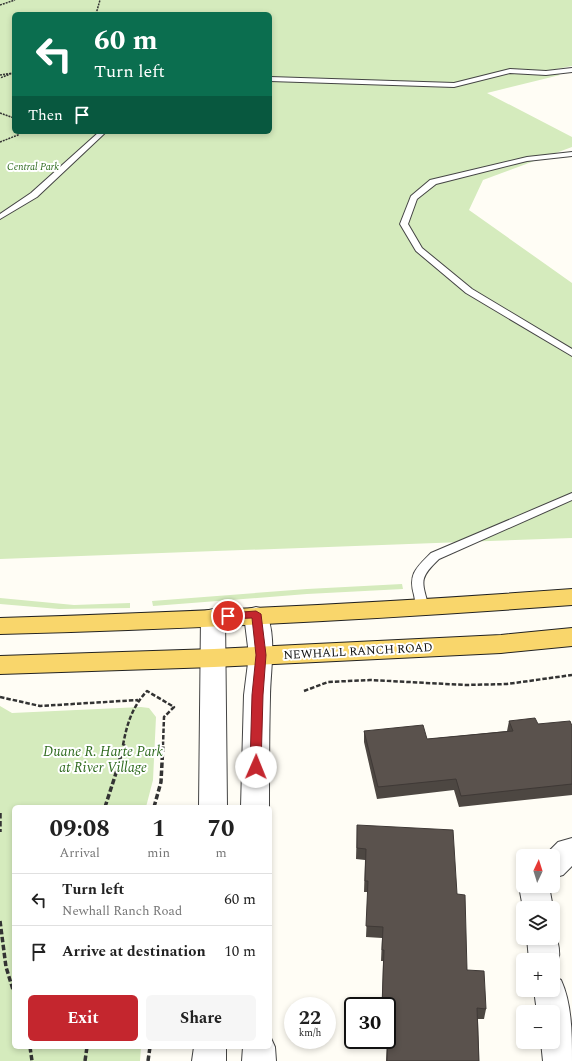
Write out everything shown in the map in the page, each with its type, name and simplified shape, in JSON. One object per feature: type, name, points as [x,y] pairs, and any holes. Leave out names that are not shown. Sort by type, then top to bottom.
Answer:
[{"type":"main road","points":[[0,626],[136,622],[256,614],[423,608],[572,597]]},
{"type":"main road","name":"NEWHALL RANCH ROAD","points":[[0,664],[214,658],[501,644],[572,637]]},
{"type":"street","points":[[255,805],[257,695],[261,655],[256,614]]},
{"type":"street","points":[[213,617],[213,805]]},
{"type":"street","points":[[560,859],[568,851],[572,850]]},
{"type":"street","points":[[209,1061],[210,1049]]},
{"type":"street","points":[[259,1049],[259,1061]]},
{"type":"street","points":[[558,1049],[560,1061]]},
{"type":"lane","points":[[272,79],[454,85],[510,71],[546,73],[572,70]]},
{"type":"lane","points":[[0,217],[34,195],[101,134]]},
{"type":"lane","points":[[572,154],[527,159],[434,182],[414,198],[404,224],[419,249],[469,292],[572,353]]},
{"type":"lane","points":[[423,608],[416,581],[418,573],[435,556],[572,496]]},
{"type":"path","points":[[0,5],[15,0]]},
{"type":"path","points":[[97,12],[100,0]]},
{"type":"path","points":[[0,75],[12,72]]},
{"type":"path","points":[[0,78],[12,73]]},
{"type":"path","points":[[0,113],[12,117]]},
{"type":"path","points":[[0,142],[19,134]]},
{"type":"path","points":[[304,691],[328,682],[370,680],[466,685],[507,684],[572,674]]},
{"type":"path","points":[[106,805],[120,765],[132,711],[138,700],[147,691],[174,706],[164,718],[161,782],[155,805]]},
{"type":"path","points":[[0,696],[40,706],[138,700]]},
{"type":"path","points":[[0,813],[0,832]]},
{"type":"path","points":[[0,921],[6,966],[12,986]]},
{"type":"path","points":[[30,1049],[32,1061]]},
{"type":"path","points":[[85,1061],[87,1049]]},
{"type":"path","points":[[148,1061],[150,1049]]},
{"type":"green space","name":"Central Park","points":[[0,0],[572,0],[572,66],[551,70],[560,75],[487,93],[572,137],[572,147],[483,180],[469,210],[572,283],[572,538],[0,559]]},
{"type":"green space","points":[[402,584],[403,589],[307,594],[153,606],[152,601],[307,589]]},
{"type":"green space","points":[[0,598],[74,605],[130,603],[130,608],[59,609],[0,604]]},
{"type":"green space","name":"Duane R. Harte Park at River Village","points":[[0,706],[12,713],[141,707],[149,708],[156,717],[153,780],[147,805],[12,805],[12,1049],[141,1049],[140,1061],[0,1061]]},
{"type":"building","points":[[535,718],[538,724],[570,721],[572,726],[572,784],[461,796],[456,779],[378,787],[364,731],[423,725],[427,739],[513,731],[509,721]]},
{"type":"building","points":[[357,825],[453,830],[457,894],[465,895],[467,970],[484,971],[486,1009],[477,1008],[479,1061],[387,1061],[387,1049],[396,1049],[396,997],[382,997],[384,950],[382,950],[383,927],[366,926],[368,881],[365,881],[366,849],[357,848]]},
{"type":"route","points":[[228,616],[256,614],[261,655],[257,695],[256,767]]}]
